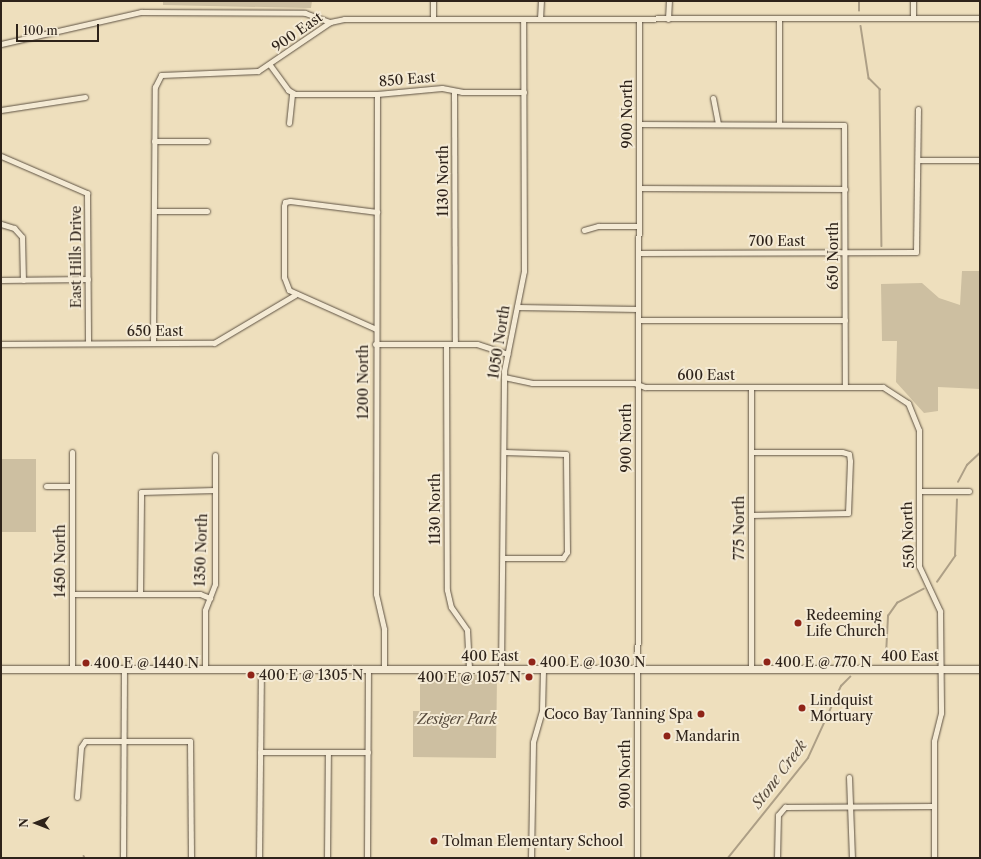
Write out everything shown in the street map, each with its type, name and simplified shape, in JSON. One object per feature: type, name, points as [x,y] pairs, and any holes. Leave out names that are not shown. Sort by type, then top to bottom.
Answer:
[{"type":"main road","name":"400 East","points":[[1,669],[980,669]]},
{"type":"street","points":[[433,1],[433,19]]},
{"type":"street","points":[[540,19],[541,1]]},
{"type":"street","points":[[668,1],[668,19]]},
{"type":"street","points":[[913,1],[913,18]]},
{"type":"street","points":[[1,44],[141,12],[305,13],[330,22]]},
{"type":"street","name":"900 East","points":[[154,141],[158,76],[251,73],[270,65],[330,22],[433,19],[980,18]]},
{"type":"street","name":"1050 North","points":[[501,669],[504,377],[507,354],[524,271],[523,19]]},
{"type":"street","name":"900 North","points":[[637,858],[639,19]]},
{"type":"street","points":[[639,124],[779,124],[779,19]]},
{"type":"street","points":[[270,65],[292,93],[289,123]]},
{"type":"street","name":"850 East","points":[[292,93],[377,94],[442,88],[454,91],[524,92]]},
{"type":"street","name":"1130 North","points":[[454,91],[455,344]]},
{"type":"street","name":"1200 North","points":[[377,94],[375,344],[376,594],[384,629],[384,669]]},
{"type":"street","points":[[1,110],[86,97]]},
{"type":"street","points":[[713,98],[718,124]]},
{"type":"street","points":[[918,109],[918,160],[980,160]]},
{"type":"street","name":"650 North","points":[[779,124],[844,125],[845,387]]},
{"type":"street","points":[[153,343],[154,141],[207,141]]},
{"type":"street","name":"East Hills Drive","points":[[1,156],[86,193],[88,344]]},
{"type":"street","name":"700 East","points":[[638,253],[845,254],[916,252],[918,160]]},
{"type":"street","points":[[639,188],[845,189]]},
{"type":"street","points":[[376,328],[295,295],[284,277],[285,202],[377,212]]},
{"type":"street","points":[[154,211],[207,212]]},
{"type":"street","points":[[1,224],[17,230],[23,241],[24,280]]},
{"type":"street","points":[[584,230],[598,226],[638,226]]},
{"type":"street","points":[[1,280],[88,279]]},
{"type":"street","name":"650 East","points":[[1,344],[153,343],[222,340],[295,295]]},
{"type":"street","points":[[517,307],[638,309]]},
{"type":"street","points":[[638,320],[845,320]]},
{"type":"street","points":[[375,344],[482,344],[507,354]]},
{"type":"street","name":"1130 North","points":[[446,344],[447,590],[451,607],[466,630],[469,669]]},
{"type":"street","name":"600 East","points":[[504,377],[532,383],[886,388],[905,400]]},
{"type":"street","name":"775 North","points":[[751,387],[751,669]]},
{"type":"street","name":"550 North","points":[[905,400],[915,413],[919,426],[919,566],[940,606],[941,713],[934,741],[934,858]]},
{"type":"street","name":"1450 North","points":[[72,452],[72,669]]},
{"type":"street","points":[[503,558],[566,557],[566,454],[504,452]]},
{"type":"street","points":[[751,452],[849,454],[848,513],[751,515]]},
{"type":"street","name":"1350 North","points":[[205,669],[205,610],[215,584],[215,455]]},
{"type":"street","points":[[46,486],[72,486]]},
{"type":"street","points":[[140,594],[141,492],[215,490]]},
{"type":"street","points":[[919,491],[969,491]]},
{"type":"street","points":[[72,594],[200,594],[210,598]]},
{"type":"street","points":[[123,858],[124,669]]},
{"type":"street","points":[[259,858],[261,669]]},
{"type":"street","points":[[366,858],[368,669]]},
{"type":"street","points":[[531,858],[533,742],[542,711],[543,669]]},
{"type":"street","points":[[77,797],[83,742],[124,739],[190,740],[191,858]]},
{"type":"street","points":[[260,752],[368,752]]},
{"type":"street","points":[[327,858],[328,752]]},
{"type":"street","points":[[848,777],[852,807],[852,858]]},
{"type":"street","points":[[778,858],[780,810],[934,806]]},
{"type":"green space","points":[[163,1],[312,1],[311,8],[163,5]]},
{"type":"green space","points":[[962,271],[980,271],[980,389],[938,387],[938,411],[924,413],[896,382],[897,341],[882,341],[881,284],[922,283],[939,298],[960,305]]},
{"type":"green space","points":[[1,459],[36,459],[36,532],[1,532]]},
{"type":"green space","name":"Zesiger Park","points":[[420,675],[497,675],[496,758],[413,757],[413,711],[420,711]]},
{"type":"waterway","points":[[859,1],[859,11]]},
{"type":"waterway","points":[[861,26],[869,78],[880,89],[882,246]]},
{"type":"waterway","name":"Stone Creek","points":[[958,482],[967,465],[980,453]]},
{"type":"waterway","name":"Stone Creek","points":[[937,582],[955,556],[957,500]]},
{"type":"waterway","name":"Stone Creek","points":[[886,655],[888,616],[897,603],[923,589]]},
{"type":"waterway","name":"Stone Creek","points":[[728,858],[808,758],[841,686],[850,677]]},
{"type":"place","name":"Redeeming Life Church","points":[[798,623]]},
{"type":"place","name":"400 E @ 1030 N","points":[[532,662]]},
{"type":"place","name":"400 E @ 770 N","points":[[767,662]]},
{"type":"place","name":"400 E @ 1440 N","points":[[86,663]]},
{"type":"place","name":"400 E @ 1305 N","points":[[251,675]]},
{"type":"place","name":"400 E @ 1057 N","points":[[529,677]]},
{"type":"place","name":"Lindquist Mortuary","points":[[802,708]]},
{"type":"place","name":"Coco Bay Tanning Spa","points":[[701,714]]},
{"type":"place","name":"Mandarin","points":[[667,736]]},
{"type":"place","name":"Tolman Elementary School","points":[[434,841]]}]
